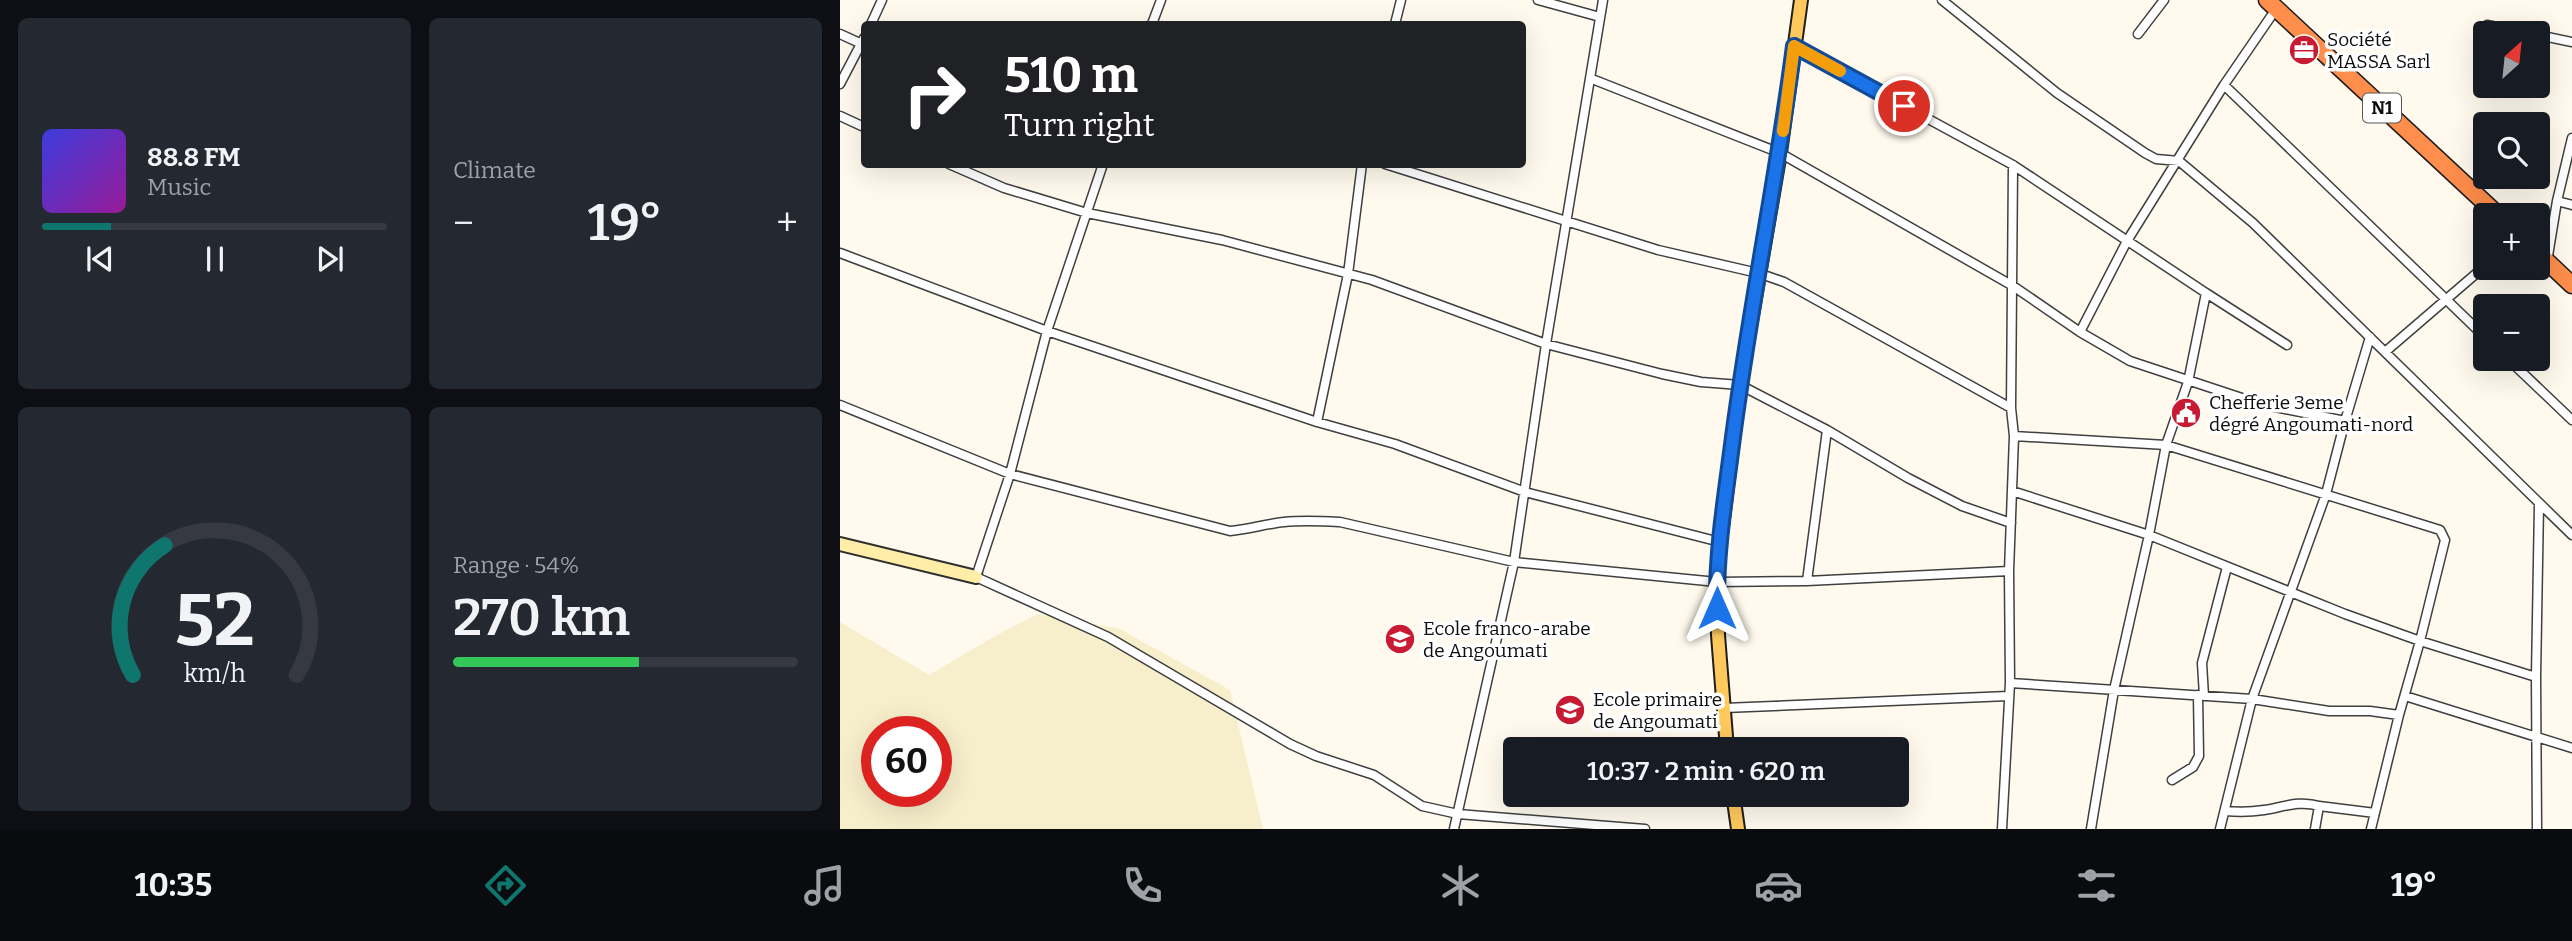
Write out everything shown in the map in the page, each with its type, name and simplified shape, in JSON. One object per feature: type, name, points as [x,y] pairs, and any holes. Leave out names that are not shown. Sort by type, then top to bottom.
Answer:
[{"type":"highway","name":"N1","points":[[2271,4],[2485,203]]},
{"type":"highway","points":[[2550,265],[2572,285]]},
{"type":"main road","points":[[1726,737],[1718,635],[1717,582],[1720,542],[1740,386],[1780,153],[1801,0]]},
{"type":"main road","points":[[1735,807],[1738,829]]},
{"type":"street","points":[[872,21],[882,0]]},
{"type":"street","points":[[1153,21],[1161,0]]},
{"type":"street","points":[[1396,21],[1401,0]]},
{"type":"street","points":[[1538,0],[1600,17]]},
{"type":"street","points":[[1454,829],[1514,562],[1546,344],[1603,0]]},
{"type":"street","points":[[1942,0],[2076,106],[2156,159],[2179,161],[2253,223],[2572,535]]},
{"type":"street","points":[[2138,34],[2164,0]]},
{"type":"street","points":[[2080,332],[2127,241],[2179,161],[2271,4]]},
{"type":"street","points":[[840,34],[861,42]]},
{"type":"street","points":[[2550,37],[2572,42]]},
{"type":"street","points":[[1794,46],[2013,165],[2287,345]]},
{"type":"street","points":[[840,84],[861,47]]},
{"type":"street","points":[[1591,79],[1780,153],[2012,286],[2080,332],[2130,361],[2260,404],[2345,421]]},
{"type":"street","points":[[2224,85],[2473,326]]},
{"type":"street","points":[[840,116],[861,126]]},
{"type":"street","points":[[2550,228],[2572,138]]},
{"type":"street","points":[[2002,829],[2010,682],[2014,436],[2011,408],[2013,165]]},
{"type":"street","points":[[958,168],[1004,188],[1087,213],[1222,240],[1373,280],[1546,344],[1661,374],[1740,386],[1827,430],[1951,500],[2011,523]]},
{"type":"street","points":[[976,577],[1010,474],[1046,331],[1102,168]]},
{"type":"street","points":[[1317,422],[1348,274],[1361,168]]},
{"type":"street","points":[[1398,168],[1658,250],[1758,273],[1811,295],[2011,408]]},
{"type":"street","points":[[2557,201],[2572,205]]},
{"type":"street","points":[[840,253],[1046,331],[1317,422],[1395,444],[1525,492],[1720,542]]},
{"type":"street","points":[[2385,352],[2473,276]]},
{"type":"street","points":[[2091,829],[2115,690],[2166,445],[2188,382],[2206,293]]},
{"type":"street","points":[[2220,829],[2252,699],[2326,494],[2370,337]]},
{"type":"street","points":[[2521,371],[2572,420]]},
{"type":"street","points":[[840,405],[1010,474],[1230,530],[1255,529],[1282,522],[1340,522],[1514,562],[1717,582],[1807,581],[2010,571]]},
{"type":"street","points":[[1807,581],[1827,430]]},
{"type":"street","points":[[2014,436],[2166,445],[2440,530],[2444,534],[2445,540],[2371,829]]},
{"type":"street","points":[[2012,491],[2149,535],[2290,593],[2420,641],[2536,677]]},
{"type":"street","points":[[2538,829],[2536,677],[2539,504]]},
{"type":"street","points":[[842,545],[976,577],[1108,637],[1290,744],[1374,775],[1422,806],[1458,814],[1645,829]]},
{"type":"street","points":[[2172,780],[2193,767],[2199,756],[2202,663],[2227,567]]},
{"type":"street","points":[[2010,682],[2252,699],[2329,711],[2370,711],[2399,715]]},
{"type":"street","points":[[1724,708],[2008,696]]},
{"type":"street","points":[[2405,696],[2572,748]]},
{"type":"street","points":[[2225,811],[2263,810],[2296,804],[2375,813]]},
{"type":"street","points":[[2315,829],[2319,806]]},
{"type":"shaded area","points":[[1038,614],[1120,629],[1230,690],[1263,829],[840,829],[840,622],[929,675]]},
{"type":"slow traffic","points":[[1783,131],[1794,46],[1840,71]]},
{"type":"place","name":"Société MASSA Sarl","points":[[2304,50]]},
{"type":"place","name":"Chefferie 3eme dégré Angoumati-nord","points":[[2186,413]]},
{"type":"place","name":"Ecole franco-arabe de Angoumati","points":[[1400,639]]},
{"type":"place","name":"Ecole primaire de Angoumati","points":[[1570,710]]},
{"type":"route","points":[[1717,608],[1720,542],[1740,386],[1780,153],[1794,46],[1904,106]]}]
